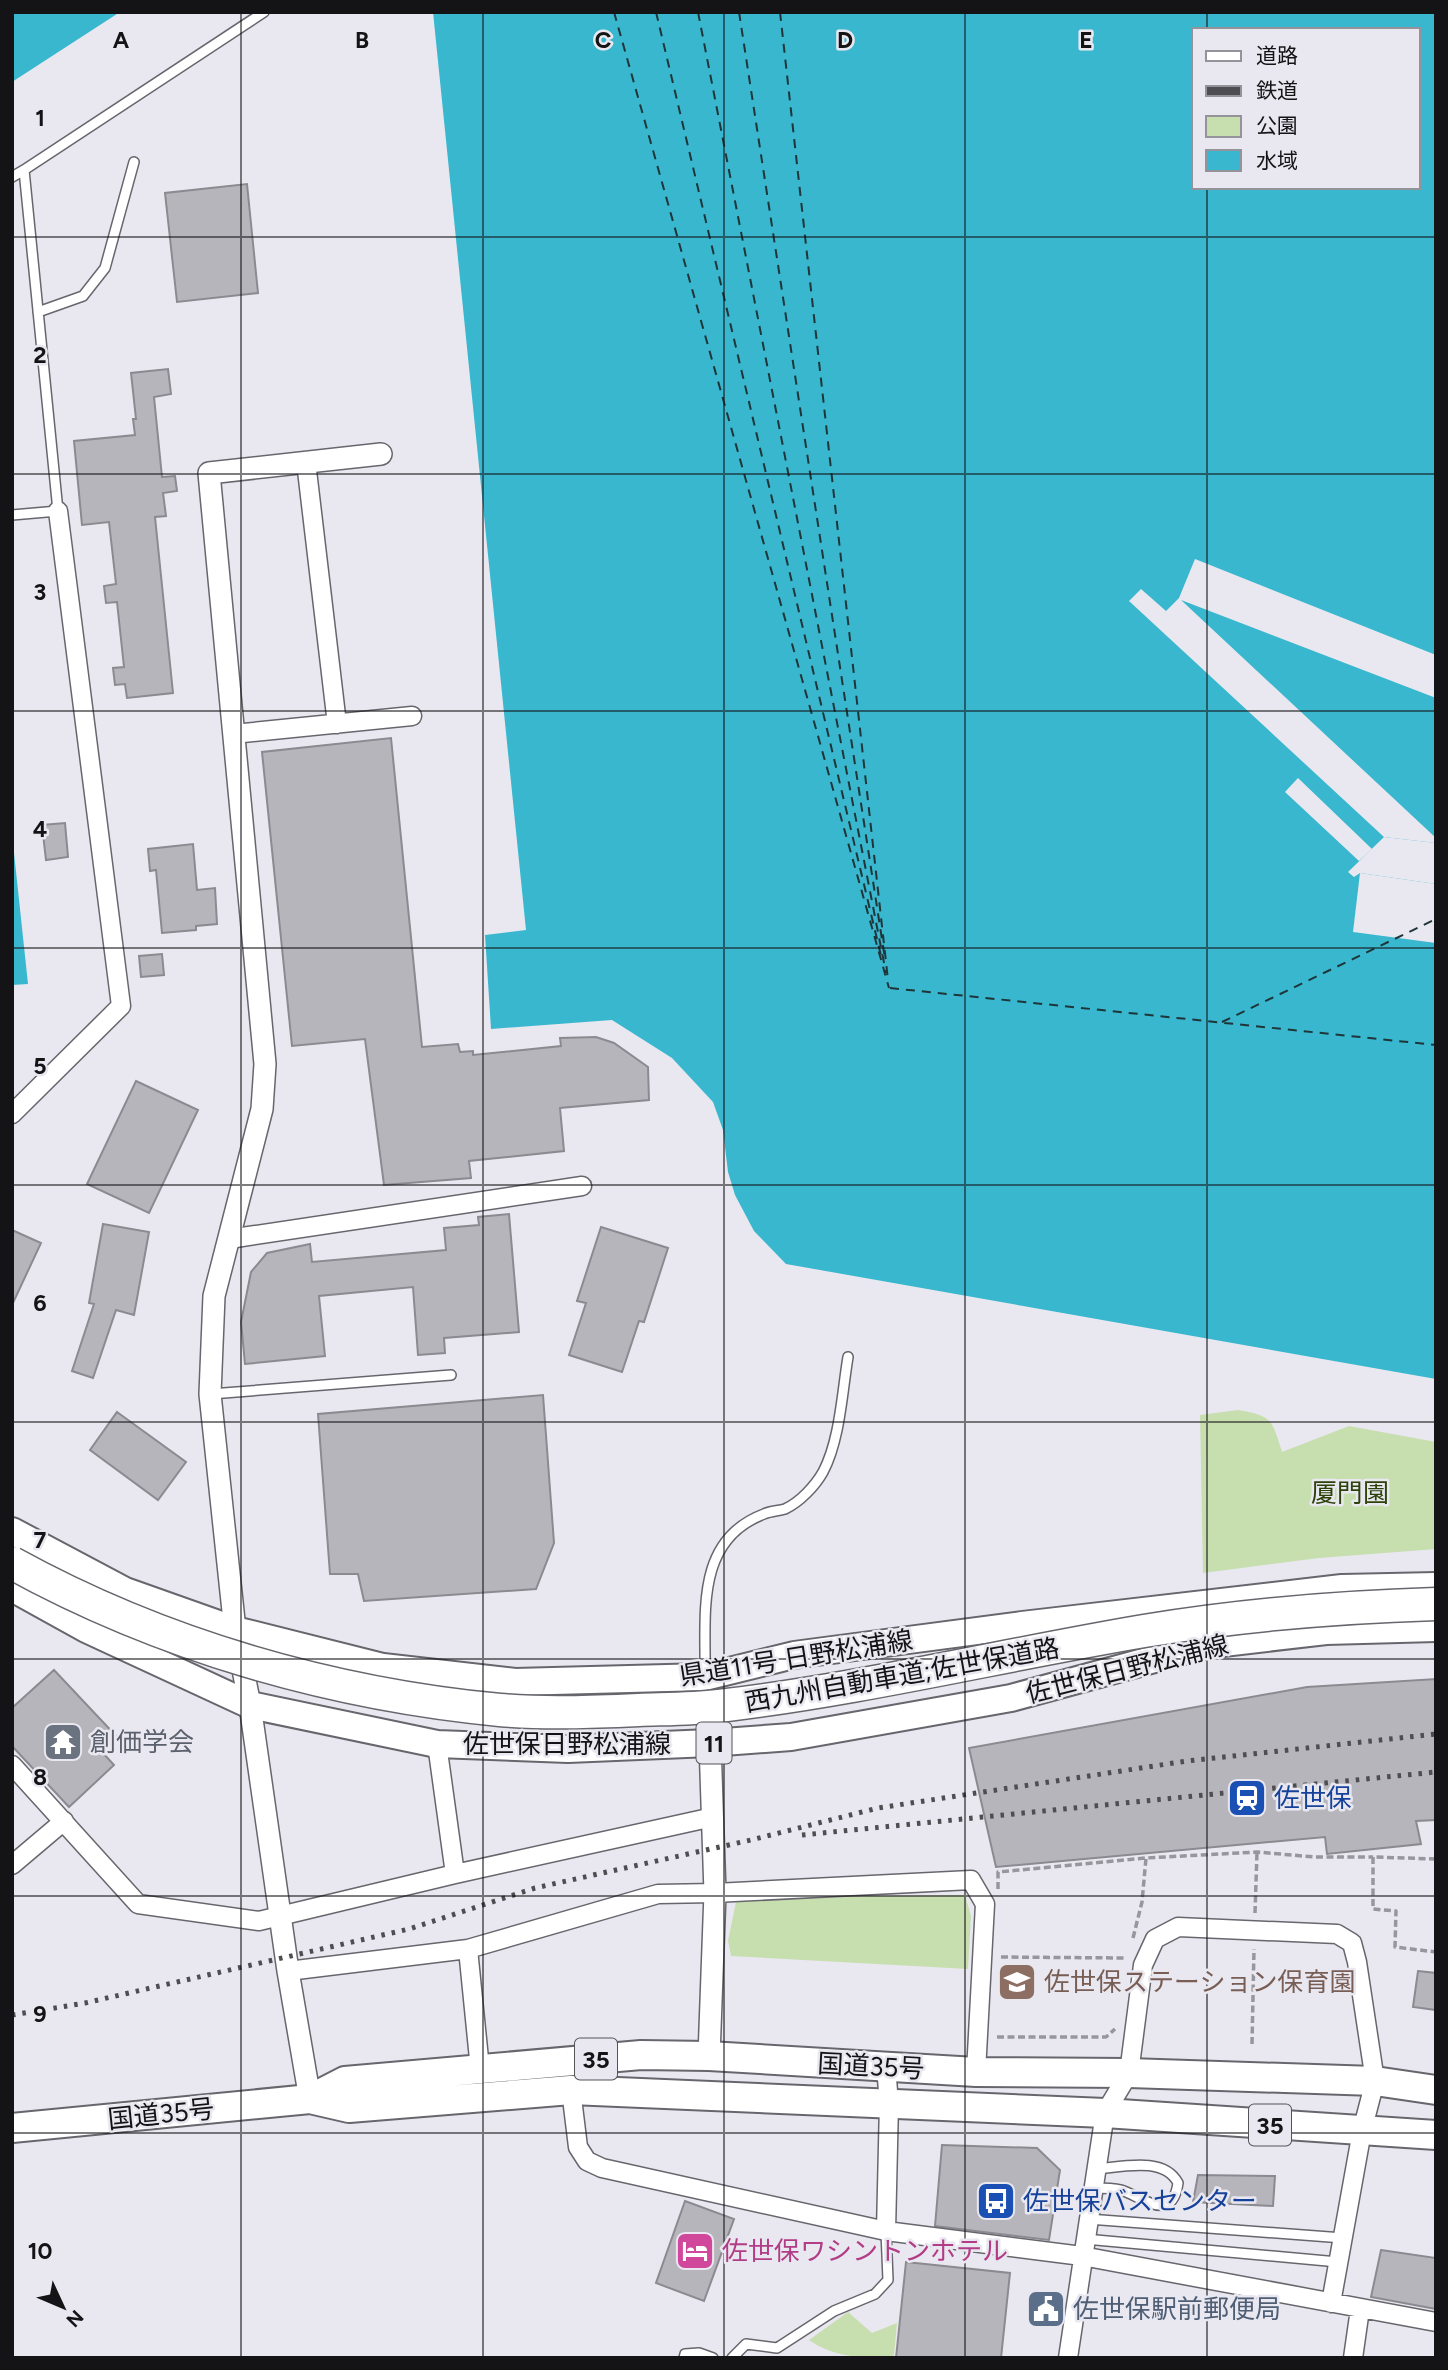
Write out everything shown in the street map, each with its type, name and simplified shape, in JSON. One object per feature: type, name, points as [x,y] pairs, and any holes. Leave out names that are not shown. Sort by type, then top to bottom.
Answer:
[{"type":"highway","name":"西九州自動車道;佐世保道路","points":[[12,1563],[62,1589],[194,1645],[316,1680],[395,1696],[502,1710],[583,1712],[715,1707],[864,1686],[1146,1631],[1353,1607],[1436,1604]]},
{"type":"highway","name":"国道35号","points":[[310,2099],[345,2081],[641,2055],[709,2056],[976,2072],[1129,2073],[1375,2081],[1436,2090]]},
{"type":"highway","name":"国道35号","points":[[12,2128],[310,2099],[349,2108],[571,2090],[1105,2113],[1436,2135]]},
{"type":"main road","name":"県道11号 日野松浦線","points":[[12,1531],[125,1591],[235,1630],[383,1667],[515,1682],[705,1678],[794,1656],[1022,1625],[1342,1588],[1436,1586]]},
{"type":"main road","name":"佐世保日野松浦線","points":[[12,1588],[86,1629],[250,1705],[437,1744],[568,1749],[791,1737],[1011,1698],[1206,1646],[1326,1630],[1436,1628]]},
{"type":"street","points":[[310,2099],[288,1971],[250,1705],[235,1630],[210,1394],[214,1296],[262,1109],[264,1064],[209,473],[381,454]]},
{"type":"street","points":[[306,462],[337,724]]},
{"type":"street","points":[[12,1114],[121,1006],[58,511]]},
{"type":"street","points":[[233,734],[412,716]]},
{"type":"street","points":[[229,1238],[582,1185]]},
{"type":"street","points":[[709,2056],[715,1893],[710,1743]]},
{"type":"street","points":[[437,1744],[455,1874]]},
{"type":"street","points":[[12,1765],[138,1904],[260,1921],[455,1874],[713,1817]]},
{"type":"street","points":[[12,1865],[64,1821]]},
{"type":"street","points":[[288,1971],[468,1949],[658,1894],[971,1880],[985,1904],[976,2072]]},
{"type":"street","points":[[1068,2358],[1105,2113],[1129,2073],[1143,1965],[1155,1939],[1178,1927],[1337,1934],[1352,1943],[1375,2081],[1362,2131],[1331,2303]]},
{"type":"street","points":[[468,1949],[480,2069]]},
{"type":"street","points":[[886,2067],[889,2103],[886,2231]]},
{"type":"street","points":[[571,2090],[578,2147],[587,2161],[602,2168],[886,2231],[1084,2248],[1331,2303],[1436,2322]]},
{"type":"street","points":[[1353,2358],[1360,2309]]},
{"type":"lane","points":[[12,177],[264,12]]},
{"type":"lane","points":[[38,312],[83,296],[105,268],[134,162]]},
{"type":"lane","points":[[12,515],[58,511],[24,170]]},
{"type":"lane","points":[[705,1678],[709,1573],[720,1550],[744,1524],[764,1514],[786,1508],[805,1496],[822,1473],[834,1447],[848,1357]]},
{"type":"lane","points":[[210,1394],[452,1375]]},
{"type":"lane","points":[[1093,2188],[1121,2190],[1148,2204],[1163,2205],[1172,2200],[1178,2183],[1174,2174],[1163,2168],[1141,2165],[1096,2169]]},
{"type":"lane","points":[[1088,2219],[1343,2238]]},
{"type":"lane","points":[[732,2358],[746,2344],[777,2348],[834,2311],[875,2294],[888,2280],[886,2231]]},
{"type":"lane","points":[[1084,2248],[1338,2262]]},
{"type":"lane","points":[[684,2358],[685,2354],[699,2353],[713,2358]]},
{"type":"path","points":[[998,1896],[998,1872],[1146,1858],[1256,1852],[1314,1857],[1436,1859]]},
{"type":"path","points":[[1373,1857],[1373,1909],[1396,1911],[1395,1947],[1436,1952]]},
{"type":"path","points":[[1131,1947],[1142,1902],[1146,1858]]},
{"type":"path","points":[[998,1957],[1129,1958],[1128,1964]]},
{"type":"path","points":[[998,2024],[997,2038],[1106,2037],[1121,2023]]},
{"type":"green space","name":"厦門園","points":[[1238,1410],[1265,1417],[1273,1426],[1282,1452],[1349,1426],[1436,1442],[1436,1549],[1319,1558],[1203,1573],[1200,1415]]},
{"type":"green space","points":[[965,1895],[971,1916],[968,1969],[731,1956],[728,1941],[736,1902]]},
{"type":"green space","points":[[848,2312],[872,2333],[897,2323],[894,2355],[891,2358],[848,2355],[828,2350],[809,2340]]},
{"type":"water","points":[[12,12],[120,12],[12,82]]},
{"type":"water","points":[[433,12],[1436,12],[1436,843],[1384,837],[1348,872],[1354,877],[1360,873],[1436,884],[1436,1379],[786,1264],[754,1231],[735,1195],[728,1172],[723,1130],[713,1102],[672,1058],[612,1020],[491,1029],[485,935],[526,930]]},
{"type":"water","points":[[12,834],[28,984],[12,985]]},
{"type":"pier","points":[[1195,559],[1436,655],[1436,698],[1181,600],[1436,838],[1436,843],[1384,837],[1129,601],[1141,589],[1166,611],[1179,598]]},
{"type":"pier","points":[[1298,778],[1372,849],[1359,861],[1285,792]]},
{"type":"pier","points":[[1360,873],[1436,884],[1436,943],[1353,932]]},
{"type":"building","points":[[247,184],[258,293],[177,302],[165,193]]},
{"type":"building","points":[[168,369],[171,394],[154,397],[162,477],[175,476],[177,491],[163,493],[166,516],[155,517],[173,693],[127,698],[125,684],[115,685],[113,668],[124,667],[117,602],[106,603],[104,586],[116,584],[109,522],[82,525],[74,441],[135,435],[131,373]]},
{"type":"building","points":[[391,738],[422,1047],[458,1044],[460,1052],[473,1051],[473,1055],[561,1046],[560,1038],[596,1037],[614,1043],[648,1067],[649,1100],[560,1108],[564,1151],[469,1161],[471,1178],[384,1185],[365,1039],[292,1046],[262,752]]},
{"type":"building","points":[[65,823],[68,857],[46,860],[42,825]]},
{"type":"building","points":[[193,844],[197,890],[215,888],[217,924],[196,926],[196,930],[162,933],[156,870],[150,871],[148,849]]},
{"type":"building","points":[[162,954],[164,975],[141,977],[139,956]]},
{"type":"building","points":[[136,1081],[198,1110],[149,1213],[87,1184]]},
{"type":"building","points":[[509,1214],[519,1332],[444,1338],[445,1353],[418,1355],[413,1287],[319,1296],[325,1356],[245,1364],[241,1322],[251,1272],[267,1253],[310,1244],[312,1262],[446,1250],[444,1228],[479,1225],[478,1217]]},
{"type":"building","points":[[103,1224],[149,1232],[134,1315],[116,1310],[93,1378],[72,1371],[94,1304],[89,1303]]},
{"type":"building","points":[[601,1227],[668,1248],[644,1322],[639,1321],[622,1372],[569,1355],[586,1303],[577,1301]]},
{"type":"building","points":[[12,1230],[41,1243],[12,1305]]},
{"type":"building","points":[[543,1395],[554,1543],[536,1589],[364,1601],[358,1574],[330,1574],[318,1414]]},
{"type":"building","points":[[117,1412],[186,1462],[158,1500],[90,1450]]},
{"type":"building","name":"創価学会","points":[[54,1670],[118,1738],[102,1752],[114,1765],[69,1807],[12,1746],[12,1708]]},
{"type":"building","name":"佐世保","points":[[1436,1679],[1436,1820],[1416,1821],[1421,1844],[1327,1854],[1325,1837],[996,1867],[969,1748],[1307,1687]]},
{"type":"building","points":[[1418,1971],[1436,1973],[1436,2010],[1413,2007]]},
{"type":"building","name":"佐世保バスセンター","points":[[942,2145],[1037,2148],[1060,2170],[1049,2240],[935,2226]]},
{"type":"building","points":[[1198,2175],[1275,2176],[1273,2206],[1193,2202]]},
{"type":"building","name":"佐世保ワシントンホテル","points":[[685,2201],[734,2219],[704,2301],[656,2283]]},
{"type":"building","points":[[1381,2250],[1436,2258],[1436,2309],[1371,2297]]},
{"type":"building","points":[[906,2262],[1010,2273],[1001,2358],[896,2358]]},
{"type":"ferry route","points":[[614,12],[889,988]]},
{"type":"ferry route","points":[[656,12],[882,960]]},
{"type":"ferry route","points":[[698,12],[886,973]]},
{"type":"ferry route","points":[[739,12],[885,959]]},
{"type":"ferry route","points":[[780,12],[888,980]]},
{"type":"ferry route","points":[[1222,1022],[1436,919]]},
{"type":"ferry route","points":[[890,988],[1436,1045]]},
{"type":"railway","points":[[12,2015],[85,2003],[409,1929],[535,1888],[751,1840],[878,1808],[1187,1761],[1436,1734]]},
{"type":"railway","points":[[802,1835],[1436,1772]]},
{"type":"place","name":"創価学会","points":[[63,1742]]},
{"type":"place","name":"佐世保","points":[[1247,1798]]},
{"type":"place","name":"佐世保ステーション保育園","points":[[1017,1982]]},
{"type":"place","name":"佐世保バスセンター","points":[[996,2201]]},
{"type":"place","name":"佐世保ワシントンホテル","points":[[695,2251]]},
{"type":"place","name":"佐世保駅前郵便局","points":[[1046,2309]]}]
